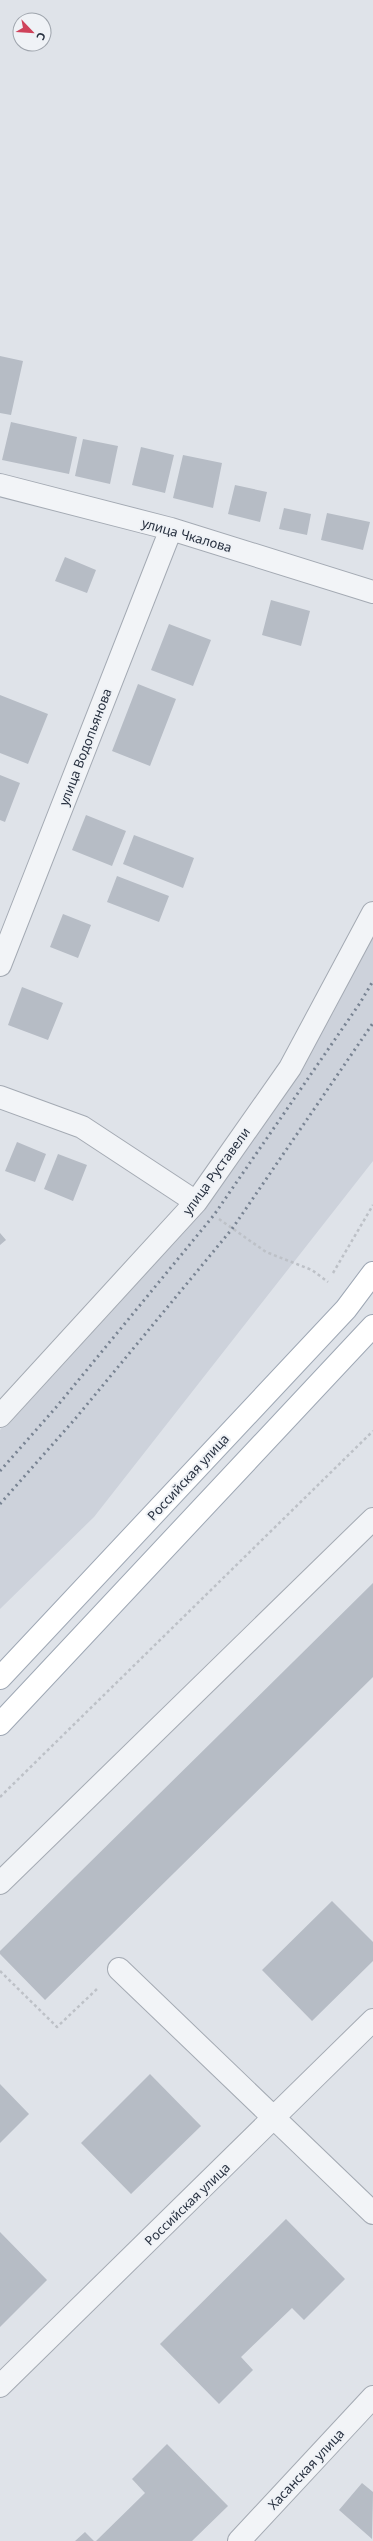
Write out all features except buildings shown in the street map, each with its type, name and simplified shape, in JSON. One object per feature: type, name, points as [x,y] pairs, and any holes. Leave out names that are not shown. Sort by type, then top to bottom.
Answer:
[{"type":"main road","name":"Российская улица","points":[[0,1678],[346,1309],[373,1273]]},
{"type":"main road","points":[[0,1724],[373,1326]]},
{"type":"street","name":"улица Чкалова","points":[[0,485],[171,529],[373,592]]},
{"type":"street","name":"улица Водопьянова","points":[[0,965],[171,529]]},
{"type":"street","name":"улица Руставели","points":[[0,1416],[196,1202],[290,1068],[373,913]]},
{"type":"street","points":[[0,1097],[82,1128],[196,1202]]},
{"type":"street","points":[[0,1883],[373,1519]]},
{"type":"street","points":[[119,1969],[373,2213]]},
{"type":"street","name":"Российская улица","points":[[0,2386],[275,2118],[373,2020]]},
{"type":"street","name":"Хасанская улица","points":[[239,2541],[373,2397]]},
{"type":"path","points":[[196,1202],[266,1252],[312,1270],[328,1282],[346,1309]]},
{"type":"path","points":[[328,1282],[373,1205]]},
{"type":"path","points":[[0,1797],[373,1431]]},
{"type":"path","points":[[0,1971],[57,2027],[119,1969]]},
{"type":"shaded area","points":[[373,932],[373,1161],[94,1517],[0,1609],[0,1430],[333,1013]]},
{"type":"railway","points":[[0,1471],[58,1405],[214,1215],[360,1003],[373,981]]},
{"type":"railway","points":[[0,1504],[75,1419],[232,1229],[373,1023]]}]
